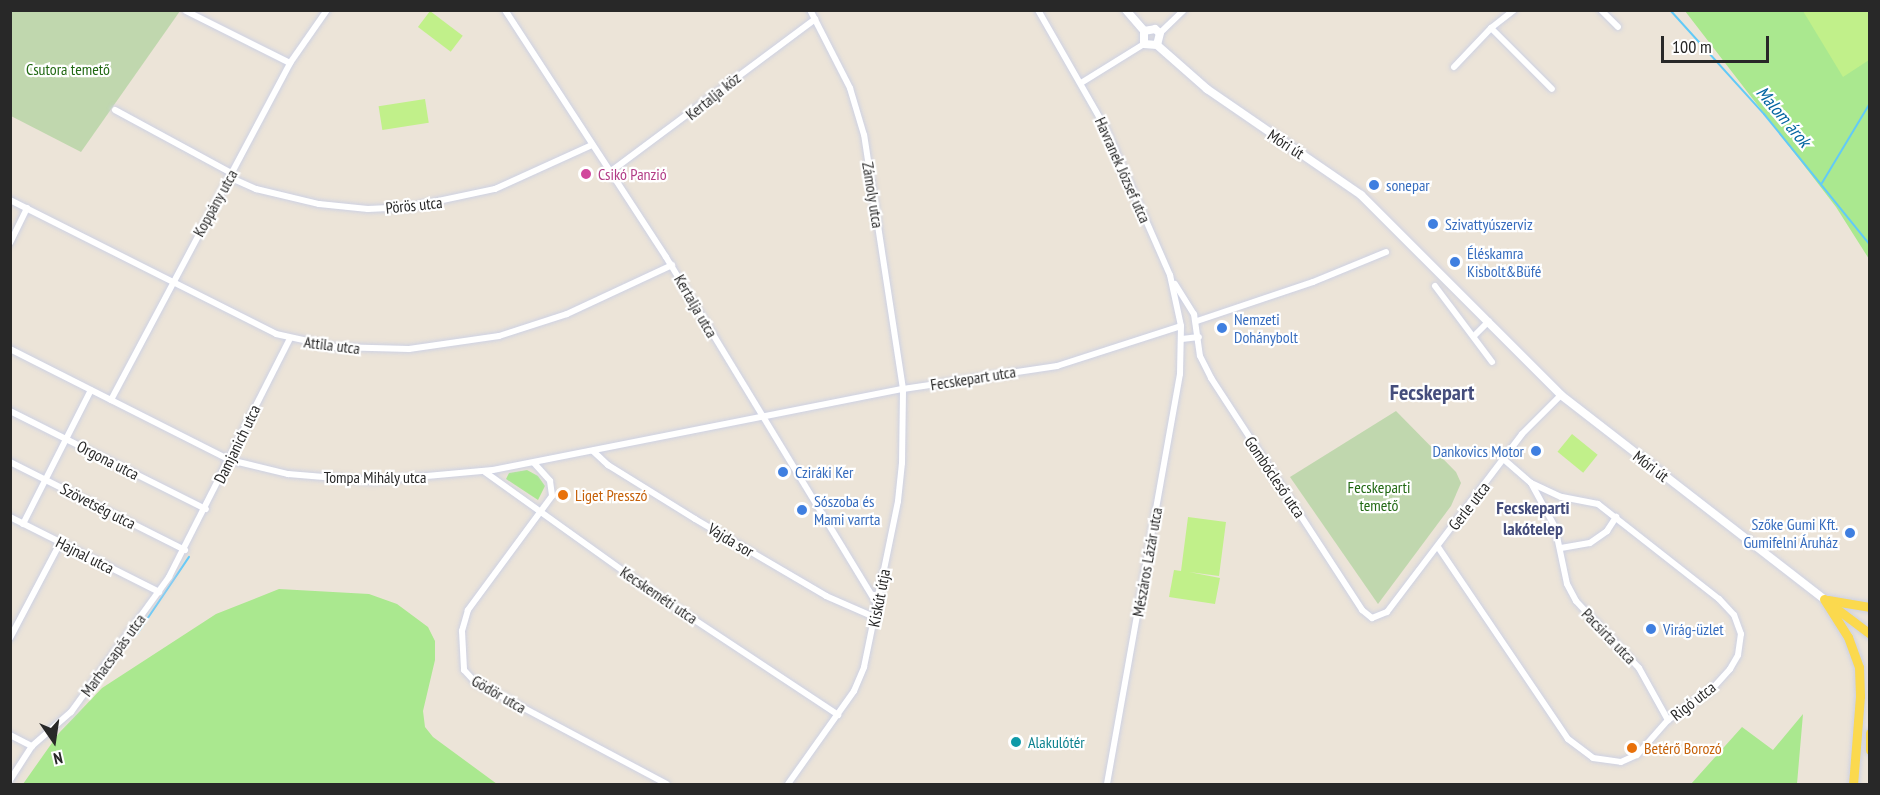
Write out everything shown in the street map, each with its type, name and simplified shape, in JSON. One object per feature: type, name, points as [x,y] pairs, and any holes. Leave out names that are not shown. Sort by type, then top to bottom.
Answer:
[{"type":"main road","points":[[1126,10],[1144,31],[1144,44],[1157,45],[1160,33],[1155,29],[1144,31]]},
{"type":"main road","name":"Móri út","points":[[1157,45],[1207,89],[1361,195],[1561,395],[1824,599]]},
{"type":"main road","points":[[1824,599],[1869,607]]},
{"type":"main road","points":[[1824,599],[1869,634]]},
{"type":"main road","points":[[1824,599],[1848,637],[1859,667],[1860,696],[1853,784]]},
{"type":"main road","points":[[1869,733],[1869,750]]},
{"type":"street","points":[[186,10],[290,63]]},
{"type":"street","name":"Koppány utca","points":[[111,400],[172,281],[290,63],[327,10]]},
{"type":"street","name":"Kertalja utca","points":[[506,10],[672,265],[762,419],[878,606]]},
{"type":"street","name":"Zámoly utca","points":[[810,10],[850,88],[861,121],[903,389]]},
{"type":"street","name":"Havranek József utca","points":[[1038,10],[1105,127],[1172,282],[1181,317],[1182,339]]},
{"type":"street","points":[[1160,33],[1184,10]]},
{"type":"street","points":[[1454,67],[1491,27],[1514,10]]},
{"type":"street","points":[[1601,10],[1618,27]]},
{"type":"street","name":"Kertalja köz","points":[[610,172],[815,19]]},
{"type":"street","points":[[1491,27],[1552,89]]},
{"type":"street","points":[[1081,83],[1144,44]]},
{"type":"street","name":"Pörös utca","points":[[116,110],[256,189],[319,204],[368,209],[410,207],[495,189],[592,145]]},
{"type":"street","name":"Attila utca","points":[[10,200],[290,339],[370,349],[474,341],[567,314],[672,265]]},
{"type":"street","points":[[10,243],[27,208]]},
{"type":"street","points":[[1181,317],[1195,317],[1313,282],[1386,252]]},
{"type":"street","points":[[1172,282],[1195,317]]},
{"type":"street","points":[[1435,286],[1492,362]]},
{"type":"street","name":"Gombócleső utca","points":[[1195,317],[1204,366],[1223,399],[1362,610],[1378,619]]},
{"type":"street","points":[[1474,336],[1489,321]]},
{"type":"street","name":"Fecskepart utca","points":[[762,419],[903,389],[1072,362],[1182,326]]},
{"type":"street","points":[[1182,339],[1199,337]]},
{"type":"street","name":"Damjanich utca","points":[[185,550],[290,339]]},
{"type":"street","name":"Mészáros Lázár utca","points":[[1107,784],[1180,374],[1182,339]]},
{"type":"street","name":"Tompa Mihály utca","points":[[10,350],[230,460],[288,474],[342,480],[405,480],[484,472],[762,419]]},
{"type":"street","name":"Kiskút útja","points":[[788,784],[838,715],[859,681],[876,618],[901,477],[903,389]]},
{"type":"street","points":[[23,524],[91,390]]},
{"type":"street","name":"Gerle utca","points":[[1378,619],[1438,547],[1505,460],[1522,434],[1561,395]]},
{"type":"street","name":"Orgona utca","points":[[10,411],[206,509]]},
{"type":"street","name":"Vajda sor","points":[[593,451],[608,465],[806,584],[857,613],[876,618]]},
{"type":"street","name":"Rigó utca","points":[[1438,547],[1559,726],[1584,754],[1611,763],[1629,760],[1668,720],[1712,689],[1730,669],[1740,646],[1739,624],[1728,607],[1617,517],[1593,501],[1561,496],[1531,483],[1505,460]]},
{"type":"street","name":"Szövetség utca","points":[[10,462],[185,550]]},
{"type":"street","name":"Gödör utca","points":[[534,463],[552,486],[552,496],[468,610],[462,631],[464,670],[475,682],[667,784]]},
{"type":"street","name":"Kecskeméti utca","points":[[484,472],[838,715]]},
{"type":"street","name":"Pacsirta utca","points":[[1531,483],[1552,522],[1561,548],[1565,576],[1576,601],[1639,668],[1668,720]]},
{"type":"street","name":"Hajnal utca","points":[[10,517],[159,592]]},
{"type":"street","points":[[1561,548],[1590,543],[1607,531],[1617,517]]},
{"type":"street","points":[[10,638],[60,543]]},
{"type":"street","name":"Marhacsapás utca","points":[[10,780],[32,746],[71,712],[159,592],[185,550]]},
{"type":"street","points":[[10,735],[32,746]]},
{"type":"green space","name":"Csutora temető","points":[[10,11],[180,11],[81,152],[11,116]]},
{"type":"green space","points":[[430,11],[463,36],[451,52],[418,27]]},
{"type":"green space","points":[[1685,11],[1869,11],[1869,259],[1836,207]]},
{"type":"green space","points":[[1803,11],[1868,11],[1869,60],[1843,77]]},
{"type":"green space","points":[[425,99],[429,123],[382,130],[379,106]]},
{"type":"green space","name":"Fecskeparti temető","points":[[1396,411],[1456,472],[1461,483],[1451,506],[1378,604],[1290,477]]},
{"type":"green space","points":[[1572,434],[1598,455],[1583,473],[1558,452]]},
{"type":"green space","points":[[527,470],[538,476],[545,486],[538,500],[506,479],[509,473]]},
{"type":"green space","points":[[1188,517],[1226,522],[1219,576],[1189,572],[1220,578],[1215,604],[1169,597],[1174,570],[1181,571]]},
{"type":"green space","points":[[279,589],[369,594],[397,604],[428,627],[435,641],[435,660],[423,711],[425,727],[433,737],[497,784],[23,784],[59,733],[102,688],[216,614]]},
{"type":"green space","points":[[1803,714],[1797,784],[1691,784],[1742,727],[1773,750]]},
{"type":"waterway","name":"Malom árok","points":[[1670,10],[1764,114],[1870,245]]},
{"type":"waterway","points":[[1822,183],[1870,103]]},
{"type":"waterway","points":[[137,634],[189,557]]},
{"type":"place","name":"Csikó Panzió","points":[[586,174]]},
{"type":"place","name":"sonepar","points":[[1374,185]]},
{"type":"place","name":"Szivattyúszerviz","points":[[1433,224]]},
{"type":"place","name":"Éléskamra Kisbolt&Büfé","points":[[1455,262]]},
{"type":"place","name":"Nemzeti Dohánybolt","points":[[1222,328]]},
{"type":"place","name":"Dankovics Motor","points":[[1536,451]]},
{"type":"place","name":"Cziráki Ker","points":[[783,472]]},
{"type":"place","name":"Liget Presszó","points":[[563,495]]},
{"type":"place","name":"Sószoba és Mami varrta","points":[[802,510]]},
{"type":"place","name":"Szőke Gumi Kft. Gumifelni Áruház","points":[[1850,533]]},
{"type":"place","name":"Virág-üzlet","points":[[1651,629]]},
{"type":"place","name":"Alakulótér","points":[[1016,742]]},
{"type":"place","name":"Betérő Borozó","points":[[1632,748]]},
{"type":"district","name":"Fecskepart","points":[[1432,393]]},
{"type":"district","name":"Fecskeparti lakótelep","points":[[1533,519]]}]
